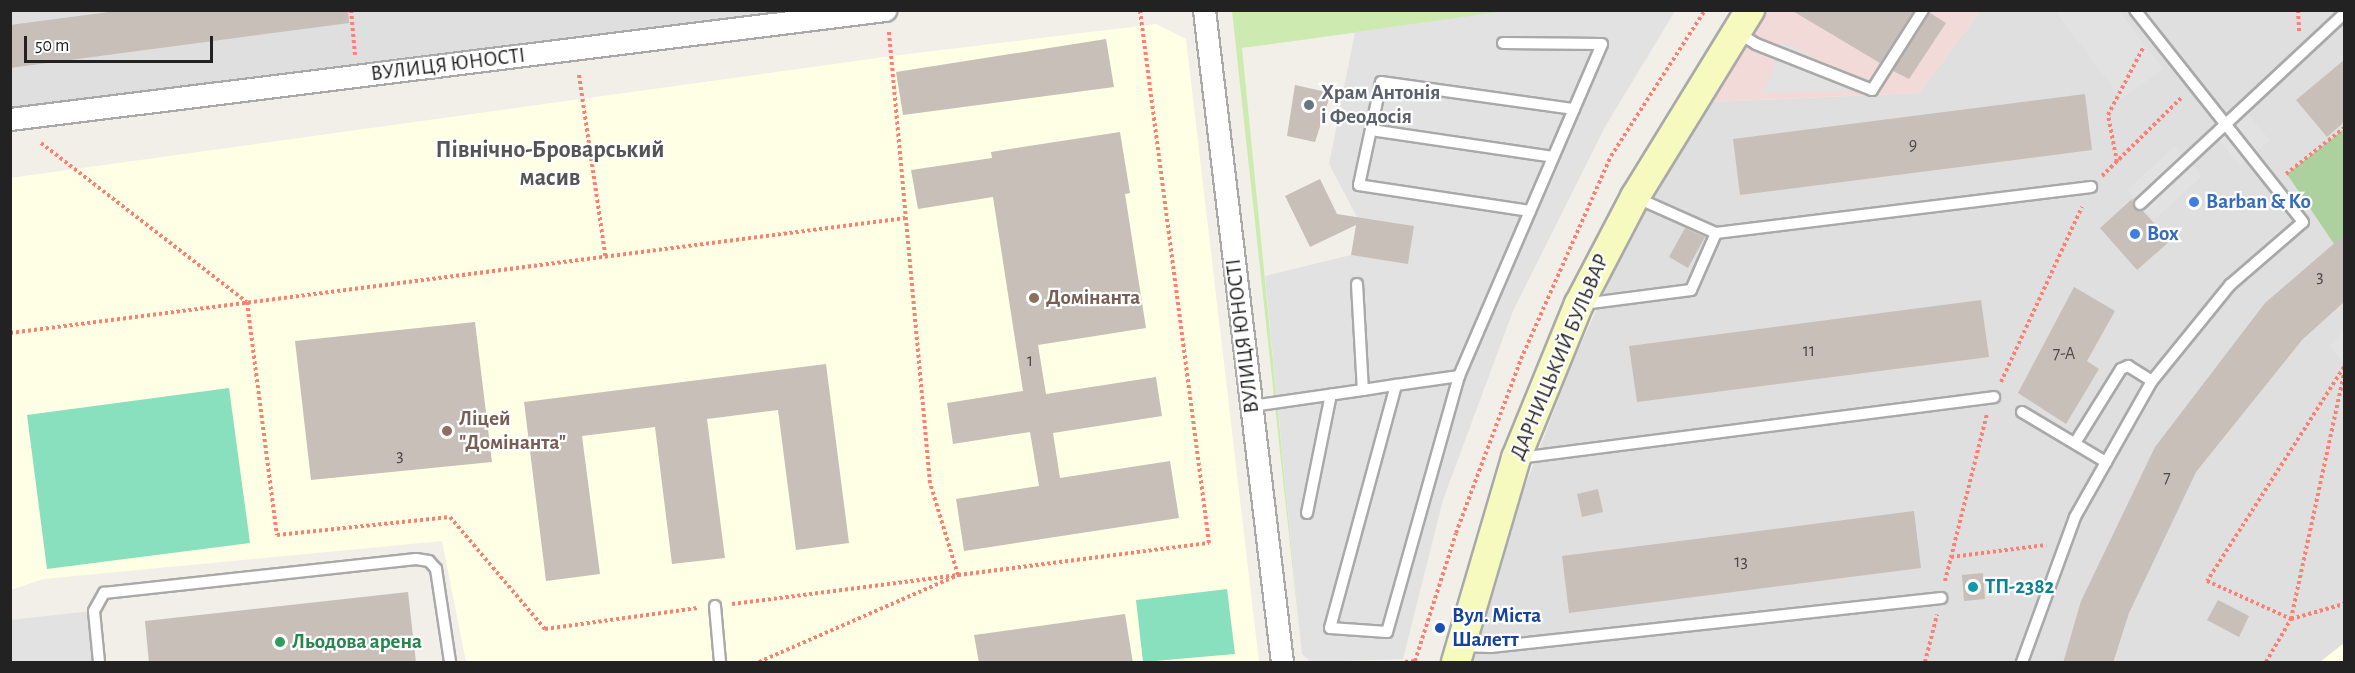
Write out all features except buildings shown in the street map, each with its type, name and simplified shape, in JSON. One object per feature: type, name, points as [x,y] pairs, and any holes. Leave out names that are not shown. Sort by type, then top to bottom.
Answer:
[{"type":"street","name":"ВУЛИЦЯ ЮНОСТІ","points":[[1204,10],[1282,663]]},
{"type":"street","name":"ВУЛИЦЯ ЮНОСТІ","points":[[10,119],[356,77],[887,19]]},
{"type":"street","name":"ДАРНИЦЬКИЙ БУЛЬВАР","points":[[1459,654],[1516,458],[1578,304],[1635,197],[1743,21]]},
{"type":"lane","points":[[1743,21],[1756,44],[1872,90],[1923,10]]},
{"type":"lane","points":[[2022,663],[2075,517],[2152,381],[2230,285],[2303,222],[2135,10]]},
{"type":"lane","points":[[2139,204],[2224,122],[2344,14]]},
{"type":"lane","points":[[1396,385],[1330,628],[1387,632],[1460,376],[1602,44],[1503,43]]},
{"type":"lane","points":[[1530,211],[1359,184],[1381,82],[1574,109]]},
{"type":"lane","points":[[1371,130],[1553,157]]},
{"type":"lane","points":[[1635,197],[1716,233],[2091,187]]},
{"type":"lane","points":[[1578,304],[1691,290],[1716,233]]},
{"type":"lane","points":[[1357,284],[1363,390]]},
{"type":"lane","points":[[2075,443],[2121,369],[2128,366],[2152,381]]},
{"type":"lane","points":[[1251,406],[1460,376]]},
{"type":"lane","points":[[1307,513],[1331,394]]},
{"type":"lane","points":[[1516,458],[1994,397]]},
{"type":"lane","points":[[2022,412],[2106,462]]},
{"type":"lane","points":[[99,663],[94,611],[104,593],[416,559],[429,561],[436,569],[450,663]]},
{"type":"lane","points":[[1459,654],[1491,647],[1941,598]]},
{"type":"lane","points":[[715,606],[720,663]]},
{"type":"path","points":[[351,10],[356,77]]},
{"type":"path","points":[[41,143],[247,302],[277,535],[450,517],[545,629],[1209,543],[1140,10]]},
{"type":"path","points":[[887,19],[930,483],[958,575]]},
{"type":"path","points":[[2116,162],[2108,115],[2151,31]]},
{"type":"path","points":[[579,75],[606,259]]},
{"type":"path","points":[[1925,663],[1982,427],[2091,187],[2194,86]]},
{"type":"path","points":[[2273,185],[2344,128]]},
{"type":"path","points":[[10,333],[606,259],[906,218]]},
{"type":"path","points":[[2344,367],[2207,581],[2291,619],[2344,604]]},
{"type":"path","points":[[2266,663],[2291,619],[2344,374]]},
{"type":"path","points":[[1951,558],[2065,543]]},
{"type":"path","points":[[759,663],[958,575]]},
{"type":"path","points":[[1405,663],[1415,661]]},
{"type":"shaded area","points":[[11,10],[791,11],[11,107]]},
{"type":"shaded area","points":[[1513,10],[1675,11],[1605,127],[1513,311],[1443,500],[1403,659],[1311,662],[1302,654],[1265,276],[1351,255],[1408,263],[1414,226],[1357,217],[1329,164],[1355,32]]},
{"type":"shaded area","points":[[1765,11],[1980,11],[1919,93],[1709,102]]},
{"type":"shaded area","points":[[1980,11],[2344,11],[2344,662],[1473,662],[1524,489],[1571,366],[1632,231],[1709,102],[1919,93]]},
{"type":"shaded area","points":[[2061,11],[2119,11],[2163,69],[2121,99],[2057,14]]},
{"type":"shaded area","name":"Ліцей \"Домінанта\"","points":[[1156,24],[1186,39],[1259,662],[466,662],[442,541],[43,579],[11,590],[10,178],[892,56]]},
{"type":"shaded area","points":[[1783,41],[1872,90],[1764,93]]},
{"type":"shaded area","points":[[2247,113],[2270,140],[2240,166],[2218,139]]},
{"type":"shaded area","points":[[2175,146],[2202,176],[2154,220],[2127,190]]},
{"type":"shaded area","points":[[2344,331],[2344,362],[2329,346]]},
{"type":"shaded area","points":[[101,610],[106,662],[11,662],[10,620]]},
{"type":"shaded area","points":[[2344,643],[2344,662],[2320,662]]},
{"type":"green space","points":[[1232,11],[1513,11],[1242,48],[1302,654]]},
{"type":"green space","points":[[2344,129],[2344,236],[2334,244],[2287,174]]},
{"type":"green space","points":[[229,388],[250,543],[47,569],[27,415]]},
{"type":"green space","points":[[1227,589],[1235,654],[1143,662],[1136,600]]},
{"type":"place","name":"Храм Антонія і Феодосія","points":[[1309,105]]},
{"type":"place","name":"Barban & Ko","points":[[2194,202]]},
{"type":"place","name":"Box","points":[[2135,234]]},
{"type":"place","name":"Домінанта","points":[[1034,298]]},
{"type":"place","name":"Ліцей \"Домінанта\"","points":[[447,431]]},
{"type":"place","name":"ТП-2382","points":[[1973,587]]},
{"type":"place","name":"Вул. Міста Шалетт","points":[[1440,628]]},
{"type":"place","name":"Льодова арена","points":[[280,642]]},
{"type":"district","name":"Північно-Броварський масив","points":[[550,165]]}]
